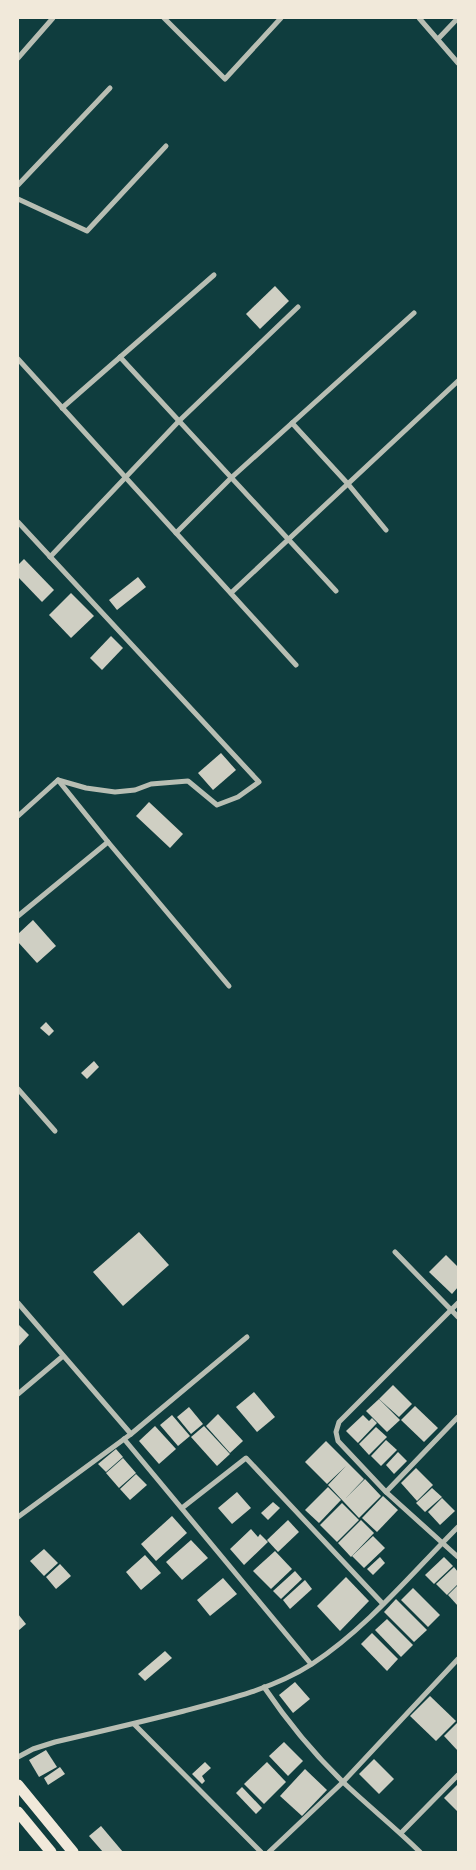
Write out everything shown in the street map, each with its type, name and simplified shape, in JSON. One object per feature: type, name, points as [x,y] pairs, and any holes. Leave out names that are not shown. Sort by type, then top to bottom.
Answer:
[{"type":"main road","points":[[18,1785],[73,1852]]},
{"type":"main road","points":[[18,1812],[51,1852]]},
{"type":"street","points":[[18,58],[53,18]]},
{"type":"street","points":[[165,18],[225,79],[281,18]]},
{"type":"street","points":[[420,18],[458,63]]},
{"type":"street","points":[[438,39],[458,18]]},
{"type":"street","points":[[18,185],[110,88]]},
{"type":"street","points":[[18,199],[87,231],[166,146]]},
{"type":"street","points":[[62,408],[214,275]]},
{"type":"street","points":[[50,557],[179,421],[298,307]]},
{"type":"street","points":[[176,533],[231,478],[414,313]]},
{"type":"street","points":[[120,357],[336,591]]},
{"type":"street","points":[[18,359],[296,665]]},
{"type":"street","points":[[231,593],[458,381]]},
{"type":"street","points":[[292,423],[348,484],[386,530]]},
{"type":"street","points":[[18,522],[259,782],[238,797],[217,805],[188,780],[151,784],[134,790],[115,792],[86,788],[58,780]]},
{"type":"street","points":[[18,816],[58,780]]},
{"type":"street","points":[[58,780],[229,986]]},
{"type":"street","points":[[18,916],[108,842]]},
{"type":"street","points":[[18,1089],[55,1131]]},
{"type":"street","points":[[395,1252],[458,1317]]},
{"type":"street","points":[[18,1303],[131,1434]]},
{"type":"street","points":[[458,1303],[339,1422],[336,1432],[338,1441],[386,1492],[444,1542],[458,1557]]},
{"type":"street","points":[[18,1517],[131,1434],[247,1337]]},
{"type":"street","points":[[18,1394],[63,1356]]},
{"type":"street","points":[[386,1492],[458,1417]]},
{"type":"street","points":[[124,1439],[311,1664]]},
{"type":"street","points":[[182,1508],[246,1458],[383,1604]]},
{"type":"street","points":[[18,1757],[33,1749],[55,1742],[213,1704],[264,1687],[311,1664],[337,1645],[383,1604],[458,1527]]},
{"type":"street","points":[[269,1852],[343,1782],[458,1659]]},
{"type":"street","points":[[264,1687],[299,1735],[343,1782],[420,1852]]},
{"type":"street","points":[[134,1724],[261,1852]]},
{"type":"street","points":[[401,1833],[458,1775]]},
{"type":"building","points":[[275,286],[289,301],[260,329],[246,314]]},
{"type":"building","points":[[24,559],[54,590],[42,602],[18,577],[18,565]]},
{"type":"building","points":[[138,577],[146,587],[117,610],[109,600]]},
{"type":"building","points":[[71,593],[94,616],[71,638],[49,615]]},
{"type":"building","points":[[111,636],[123,648],[102,670],[90,658]]},
{"type":"building","points":[[221,753],[236,770],[213,790],[198,773]]},
{"type":"building","points":[[149,802],[183,834],[170,848],[136,816]]},
{"type":"building","points":[[33,920],[56,946],[37,963],[18,942],[18,934]]},
{"type":"building","points":[[46,1022],[54,1031],[49,1036],[40,1028]]},
{"type":"building","points":[[94,1061],[99,1067],[87,1079],[81,1073]]},
{"type":"building","points":[[139,1232],[169,1265],[123,1306],[93,1272]]},
{"type":"building","points":[[446,1255],[458,1267],[458,1287],[452,1294],[429,1272]]},
{"type":"building","points":[[18,1324],[29,1335],[18,1347]]},
{"type":"building","points":[[393,1385],[412,1404],[399,1417],[379,1399]]},
{"type":"building","points":[[254,1392],[275,1417],[257,1432],[236,1407]]},
{"type":"building","points":[[379,1399],[400,1420],[387,1432],[366,1411]]},
{"type":"building","points":[[415,1406],[438,1428],[424,1442],[401,1420]]},
{"type":"building","points":[[189,1407],[203,1424],[191,1434],[177,1417]]},
{"type":"building","points":[[218,1414],[243,1441],[230,1453],[206,1426]]},
{"type":"building","points":[[172,1415],[190,1436],[178,1446],[160,1425]]},
{"type":"building","points":[[363,1415],[369,1421],[372,1418],[377,1423],[358,1443],[346,1431]]},
{"type":"building","points":[[155,1426],[176,1449],[159,1464],[139,1441]]},
{"type":"building","points":[[204,1426],[230,1454],[217,1466],[191,1437]]},
{"type":"building","points":[[376,1427],[387,1437],[369,1455],[359,1444]]},
{"type":"building","points":[[386,1440],[397,1450],[381,1466],[371,1456]]},
{"type":"building","points":[[326,1441],[364,1479],[345,1499],[365,1479],[381,1496],[359,1518],[328,1485],[346,1466],[327,1484],[305,1462]]},
{"type":"building","points":[[116,1449],[123,1457],[106,1472],[98,1464]]},
{"type":"building","points":[[398,1452],[407,1461],[394,1474],[386,1465]]},
{"type":"building","points":[[123,1458],[136,1473],[119,1488],[106,1473]]},
{"type":"building","points":[[416,1468],[433,1485],[417,1501],[401,1483]]},
{"type":"building","points":[[136,1474],[147,1485],[130,1500],[120,1489]]},
{"type":"building","points":[[328,1487],[341,1500],[319,1523],[305,1510]]},
{"type":"building","points":[[432,1488],[442,1497],[425,1512],[416,1503]]},
{"type":"building","points":[[237,1492],[251,1508],[232,1524],[218,1508]]},
{"type":"building","points":[[383,1496],[398,1510],[377,1532],[362,1518]]},
{"type":"building","points":[[442,1498],[455,1511],[440,1525],[428,1512]]},
{"type":"building","points":[[273,1502],[280,1508],[268,1520],[261,1513]]},
{"type":"building","points":[[342,1503],[359,1520],[337,1542],[320,1525]]},
{"type":"building","points":[[172,1516],[187,1533],[156,1561],[141,1544]]},
{"type":"building","points":[[288,1520],[299,1532],[278,1552],[267,1540]]},
{"type":"building","points":[[361,1520],[374,1533],[351,1557],[338,1543]]},
{"type":"building","points":[[251,1529],[258,1537],[260,1534],[268,1542],[244,1565],[230,1549]]},
{"type":"building","points":[[373,1536],[385,1548],[364,1568],[352,1556]]},
{"type":"building","points":[[191,1540],[208,1558],[182,1580],[166,1562]]},
{"type":"building","points":[[44,1549],[58,1563],[44,1576],[30,1561]]},
{"type":"building","points":[[275,1551],[292,1569],[271,1589],[253,1571]]},
{"type":"building","points":[[145,1555],[161,1573],[141,1590],[126,1572]]},
{"type":"building","points":[[380,1557],[385,1563],[373,1575],[367,1569]]},
{"type":"building","points":[[444,1557],[453,1566],[434,1584],[425,1575]]},
{"type":"building","points":[[60,1564],[71,1576],[56,1589],[46,1577]]},
{"type":"building","points":[[454,1567],[458,1572],[458,1584],[447,1595],[436,1584]]},
{"type":"building","points":[[295,1571],[302,1579],[281,1599],[273,1591]]},
{"type":"building","points":[[346,1577],[369,1601],[340,1631],[317,1606]]},
{"type":"building","points":[[223,1578],[237,1594],[210,1616],[197,1600]]},
{"type":"building","points":[[305,1580],[312,1589],[290,1609],[283,1600]]},
{"type":"building","points":[[458,1585],[458,1606],[448,1595]]},
{"type":"building","points":[[413,1588],[440,1615],[428,1627],[401,1600]]},
{"type":"building","points":[[396,1599],[427,1630],[414,1642],[384,1612]]},
{"type":"building","points":[[18,1614],[26,1624],[18,1631]]},
{"type":"building","points":[[387,1619],[413,1645],[401,1657],[375,1630]]},
{"type":"building","points":[[372,1633],[398,1659],[387,1671],[361,1644]]},
{"type":"building","points":[[165,1651],[172,1658],[145,1681],[138,1674]]},
{"type":"building","points":[[295,1682],[310,1699],[293,1713],[279,1695]]},
{"type":"building","points":[[430,1696],[456,1721],[436,1741],[410,1716]]},
{"type":"building","points":[[458,1722],[458,1751],[444,1736]]},
{"type":"building","points":[[284,1742],[303,1761],[288,1776],[269,1756]]},
{"type":"building","points":[[46,1750],[57,1767],[39,1777],[29,1760]]},
{"type":"building","points":[[374,1759],[394,1779],[379,1794],[359,1774]]},
{"type":"building","points":[[205,1762],[211,1768],[202,1776],[205,1781],[202,1784],[192,1774]]},
{"type":"building","points":[[267,1762],[286,1782],[264,1804],[244,1784]]},
{"type":"building","points":[[60,1767],[65,1774],[48,1785],[44,1778]]},
{"type":"building","points":[[305,1769],[327,1790],[302,1816],[280,1796]]},
{"type":"building","points":[[458,1784],[458,1812],[444,1798]]},
{"type":"building","points":[[242,1787],[262,1808],[256,1814],[236,1793]]},
{"type":"building","points":[[101,1826],[123,1852],[103,1852],[89,1836]]}]
